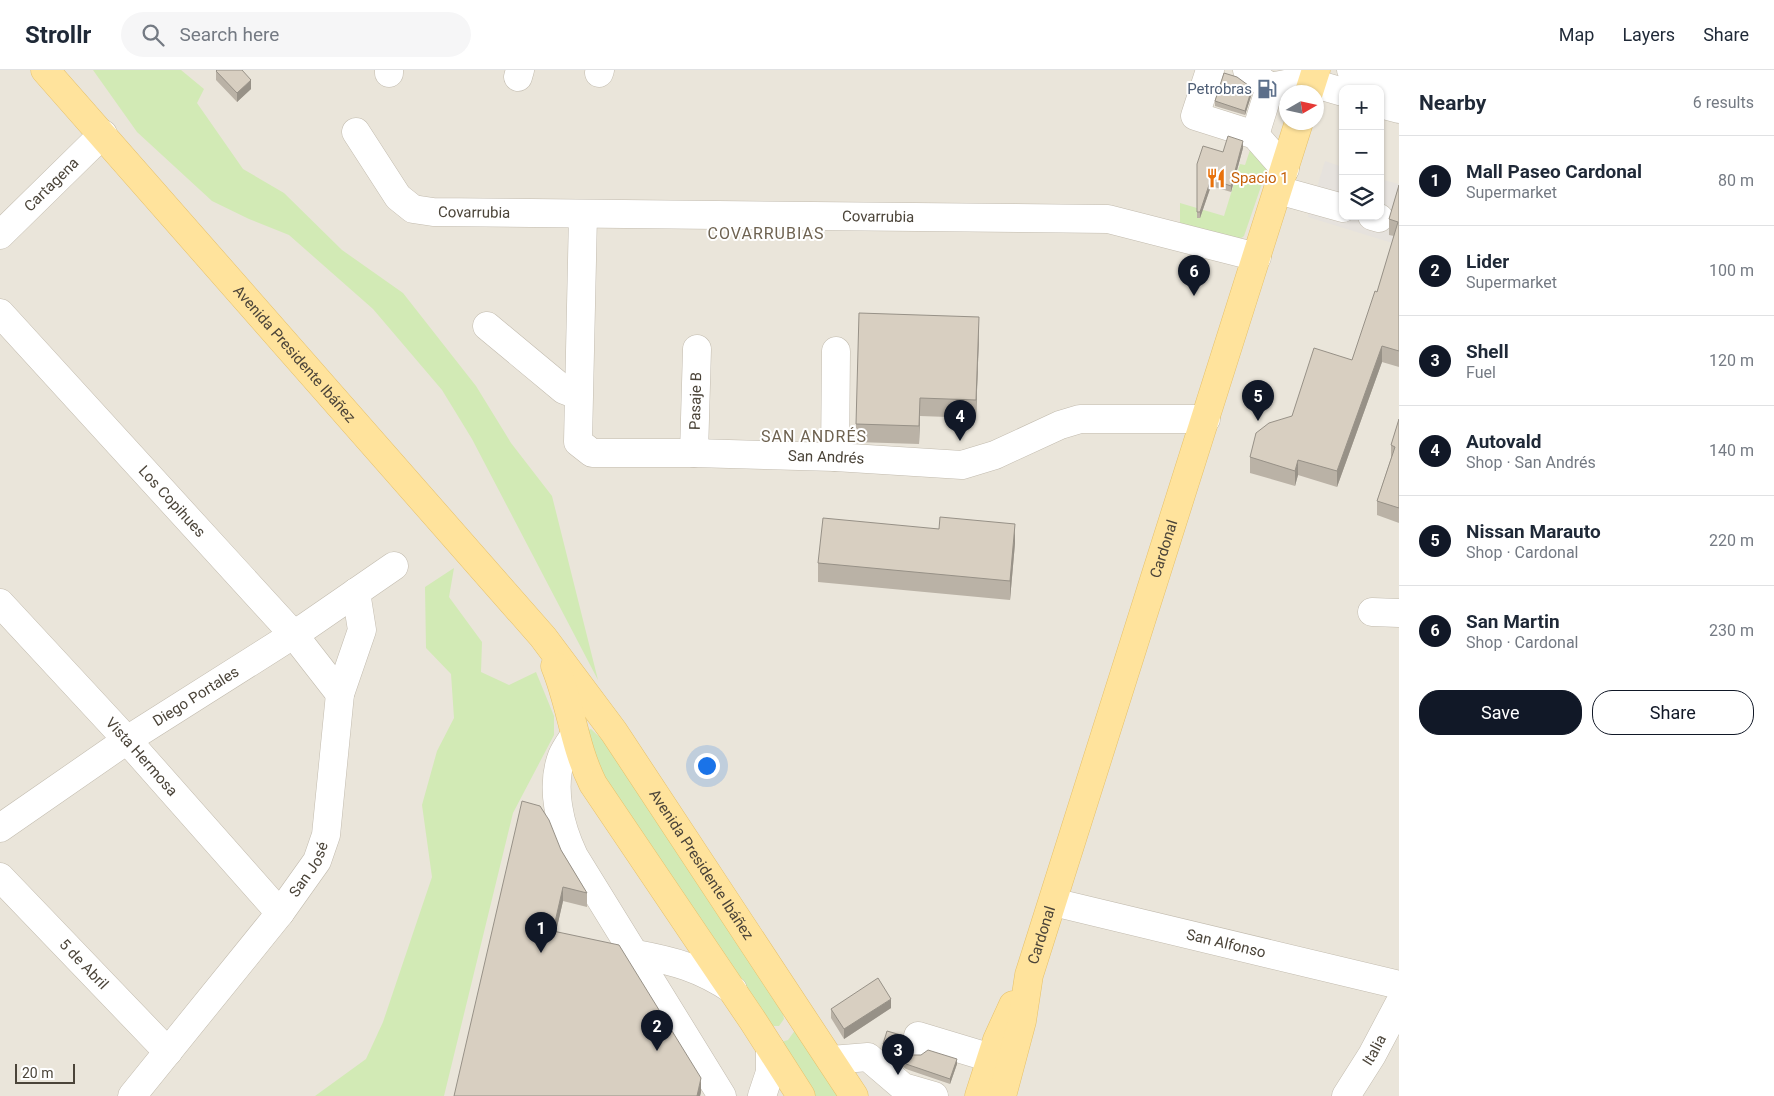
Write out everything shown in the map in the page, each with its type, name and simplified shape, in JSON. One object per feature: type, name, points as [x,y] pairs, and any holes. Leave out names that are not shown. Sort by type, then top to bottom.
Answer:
[{"type":"main road","name":"Avenida Presidente Ibáñez","points":[[45,70],[543,637],[614,732],[854,1096]]},
{"type":"main road","name":"Cardonal","points":[[1002,1096],[1022,1022],[1030,975],[1297,130]]},
{"type":"main road","name":"Avenida Presidente Ibáñez","points":[[543,637],[563,686],[580,757],[593,784],[733,990],[801,1096]]},
{"type":"main road","points":[[574,736],[582,726],[592,721],[598,721],[614,732]]},
{"type":"main road","name":"Cardonal","points":[[979,1096],[1007,1017],[1030,975]]},
{"type":"main road","points":[[753,1021],[764,1032],[772,1034],[786,1032],[790,1029],[795,1016],[792,1000]]},
{"type":"street","points":[[1210,70],[1195,116],[1255,135],[1282,179],[1339,206]]},
{"type":"street","points":[[1247,70],[1270,87],[1313,80],[1339,90]]},
{"type":"street","points":[[1351,70],[1399,84]]},
{"type":"street","points":[[1255,135],[1270,87]]},
{"type":"street","points":[[1384,105],[1399,109]]},
{"type":"street","name":"Covarrubia","points":[[356,132],[398,197],[413,209],[433,212],[1108,220],[1257,257]]},
{"type":"street","name":"Cartagena","points":[[0,235],[103,134]]},
{"type":"street","name":"San Andrés","points":[[583,215],[577,395],[578,442],[592,453],[694,453],[835,457],[962,465],[995,455],[1060,425],[1080,419],[1206,419]]},
{"type":"street","name":"Los Copihues","points":[[0,313],[294,635],[340,694]]},
{"type":"street","points":[[488,326],[564,390],[577,395]]},
{"type":"street","name":"Pasaje B","points":[[694,453],[697,348]]},
{"type":"street","points":[[835,457],[836,351]]},
{"type":"street","name":"Diego Portales","points":[[0,828],[127,740],[294,635],[394,566]]},
{"type":"street","name":"San José","points":[[132,1096],[280,913],[317,860],[326,835],[340,694],[362,630],[356,592]]},
{"type":"street","name":"Vista Hermosa","points":[[0,603],[127,740],[280,913]]},
{"type":"street","points":[[1372,612],[1399,613]]},
{"type":"street","points":[[574,736],[563,754],[558,774],[557,789],[566,840],[722,1096]]},
{"type":"street","points":[[561,819],[566,798],[572,790],[586,784],[593,784]]},
{"type":"street","name":"5 de Abril","points":[[0,877],[168,1052]]},
{"type":"street","name":"San Alfonso","points":[[1053,902],[1399,986]]},
{"type":"street","points":[[636,954],[675,962],[700,970],[733,990]]},
{"type":"street","name":"Italia","points":[[1346,1096],[1372,1055],[1399,1004]]},
{"type":"street","points":[[907,1074],[918,1036],[991,1058]]},
{"type":"street","points":[[762,1096],[770,1072],[770,1048]]},
{"type":"street","points":[[831,1060],[868,1057],[907,1074],[934,1096]]},
{"type":"shaded area","points":[[0,70],[1399,70],[1399,1096],[0,1096]]},
{"type":"shaded area","points":[[1325,161],[1339,166],[1339,220],[1384,220],[1384,180],[1399,184],[1399,245],[1308,217]]},
{"type":"green space","points":[[93,70],[181,70],[204,89],[197,103],[243,169],[284,193],[342,250],[403,293],[476,386],[511,443],[552,496],[598,680],[472,439],[442,390],[373,309],[289,235],[249,219],[212,201],[137,132]]},
{"type":"green space","points":[[1250,150],[1267,169],[1244,236],[1240,239],[1180,224],[1180,203],[1224,216],[1240,164],[1245,165]]},
{"type":"green space","points":[[454,568],[449,597],[482,642],[481,672],[509,685],[536,672],[554,716],[554,735],[513,813],[444,1096],[315,1096],[366,1059],[383,1022],[432,877],[422,805],[437,751],[454,718],[451,674],[426,648],[425,587]]},
{"type":"green space","points":[[591,729],[610,747],[783,1014],[784,1019],[779,1026],[770,1026],[599,772],[587,730]]},
{"type":"green space","points":[[796,1029],[845,1096],[811,1096],[778,1043],[788,1040]]},
{"type":"building","points":[[217,70],[242,70],[251,80],[237,93]]},
{"type":"building","points":[[1224,73],[1237,77],[1252,88],[1245,111],[1215,101]]},
{"type":"building","name":"Spacio 1","points":[[1228,136],[1243,141],[1231,186],[1211,179],[1200,212],[1197,212],[1197,164],[1203,146],[1223,152]]},
{"type":"building","points":[[1399,185],[1399,351],[1382,346],[1337,471],[1298,460],[1295,471],[1250,457],[1256,433],[1269,423],[1292,416],[1314,348],[1352,360],[1375,291],[1377,292],[1398,222],[1389,219]]},
{"type":"building","points":[[859,313],[979,317],[976,400],[920,398],[919,426],[856,424]]},
{"type":"building","points":[[1399,419],[1399,508],[1377,501],[1395,447],[1391,445]]},
{"type":"building","points":[[940,517],[1015,524],[1010,581],[818,563],[823,518],[939,529]]},
{"type":"building","points":[[522,801],[540,806],[549,820],[561,850],[587,893],[563,887],[553,931],[619,945],[701,1078],[697,1096],[454,1096]]},
{"type":"building","points":[[878,978],[891,999],[844,1029],[831,1009]]},
{"type":"building","points":[[887,1031],[901,1035],[901,1045],[906,1052],[912,1055],[921,1055],[928,1050],[957,1059],[950,1079],[906,1064],[883,1044]]},
{"type":"place","name":"Petrobras","points":[[1267,89]]},
{"type":"place","name":"Spacio 1","points":[[1216,178]]},
{"type":"place","name":"San Martin","points":[[1194,296]]},
{"type":"place","name":"Nissan Marauto","points":[[1258,421]]},
{"type":"place","name":"Autovald","points":[[960,441]]},
{"type":"place","name":"Mall Paseo Cardonal","points":[[541,953]]},
{"type":"place","name":"Lider","points":[[657,1051]]},
{"type":"place","name":"Shell","points":[[898,1075]]},
{"type":"district","name":"COVARRUBIAS","points":[[766,233]]},
{"type":"district","name":"SAN ANDRÉS","points":[[814,436]]}]
